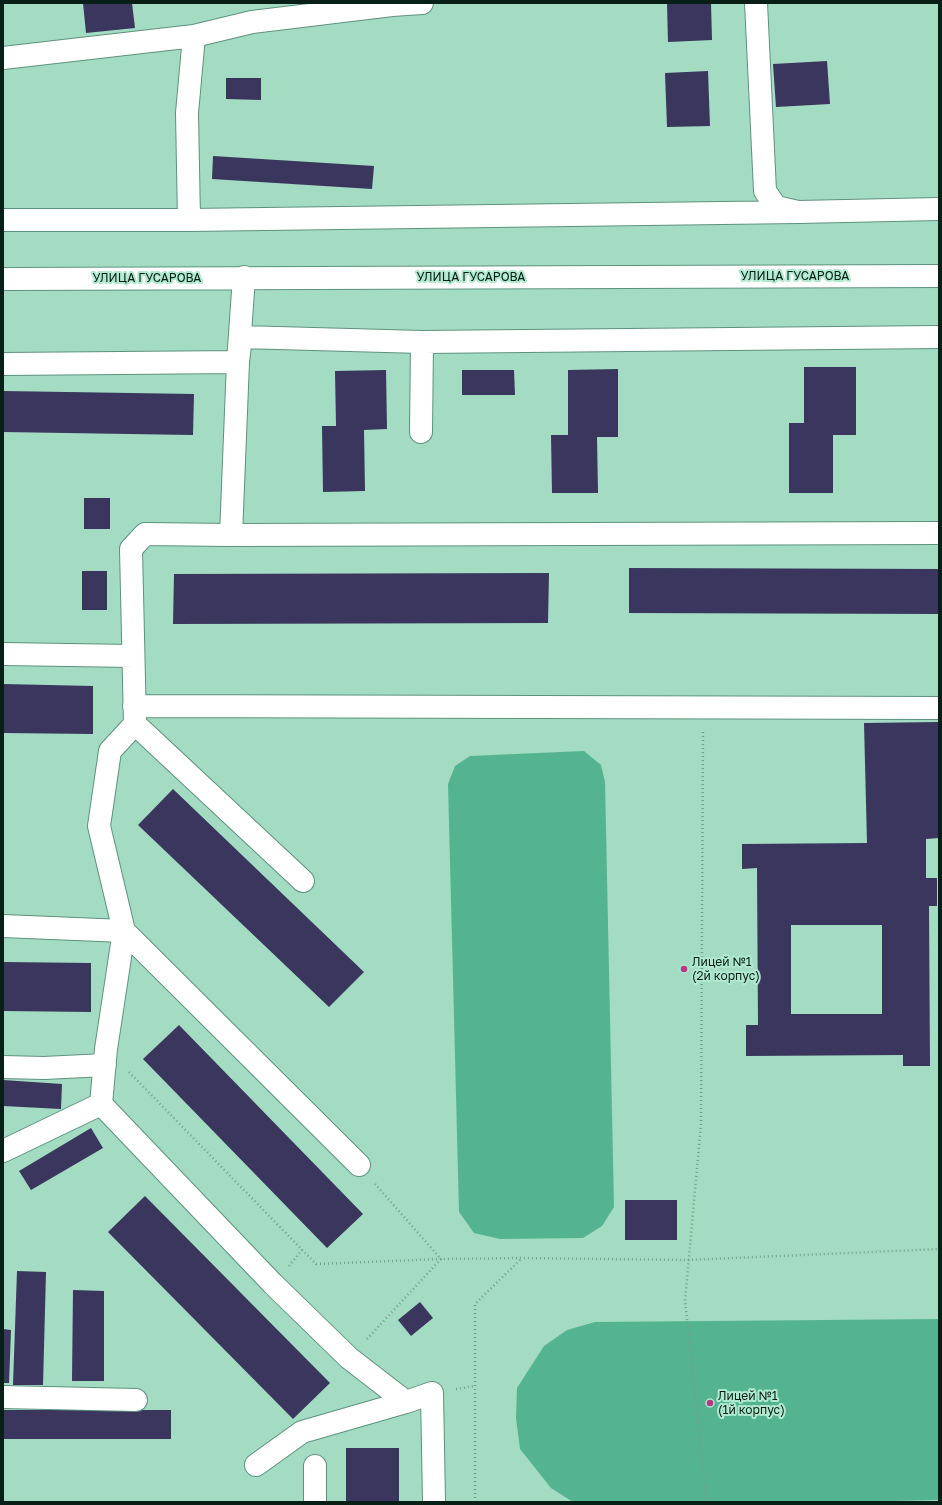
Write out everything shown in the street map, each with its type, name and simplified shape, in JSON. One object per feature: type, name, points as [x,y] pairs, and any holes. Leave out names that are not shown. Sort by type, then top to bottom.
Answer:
[{"type":"street","points":[[3,58],[194,36],[252,22],[392,4],[422,3]]},
{"type":"street","points":[[756,3],[765,191],[776,207],[798,212]]},
{"type":"street","points":[[189,220],[187,113],[194,36]]},
{"type":"street","points":[[3,220],[189,220],[939,209]]},
{"type":"street","name":"УЛИЦА ГУСАРОВА","points":[[3,279],[244,277],[939,276]]},
{"type":"street","points":[[231,535],[238,362],[241,337],[244,277]]},
{"type":"street","points":[[241,337],[422,342],[939,337]]},
{"type":"street","points":[[421,432],[422,342]]},
{"type":"street","points":[[3,364],[238,362]]},
{"type":"street","points":[[406,1402],[350,1358],[272,1284],[101,1104],[106,1057],[124,930],[99,826],[110,751],[134,715],[131,549],[145,534],[939,533]]},
{"type":"street","points":[[3,654],[133,656]]},
{"type":"street","points":[[134,715],[703,708],[939,708]]},
{"type":"street","points":[[134,715],[303,881]]},
{"type":"street","points":[[3,926],[124,930],[359,1165]]},
{"type":"street","points":[[3,1067],[44,1068],[106,1057]]},
{"type":"street","points":[[3,1151],[101,1104]]},
{"type":"street","points":[[256,1465],[302,1432],[432,1393],[434,1502]]},
{"type":"street","points":[[3,1397],[136,1400]]},
{"type":"street","points":[[315,1466],[315,1502]]},
{"type":"path","points":[[703,708],[701,1124],[685,1301],[707,1502]]},
{"type":"path","points":[[106,1057],[316,1264],[441,1259],[521,1258],[688,1260],[939,1249]]},
{"type":"path","points":[[359,1165],[441,1259]]},
{"type":"path","points":[[475,1502],[475,1304],[521,1258]]},
{"type":"path","points":[[350,1358],[441,1259]]},
{"type":"green space","points":[[584,751],[601,765],[605,782],[614,1207],[602,1226],[583,1238],[500,1239],[474,1233],[459,1212],[448,784],[455,766],[470,756]]},
{"type":"green space","name":"Лицей №1 (1й корпус)","points":[[939,1319],[939,1500],[846,1502],[573,1502],[551,1488],[520,1449],[516,1418],[517,1388],[544,1346],[567,1330],[595,1322]]},
{"type":"building","points":[[83,3],[132,3],[135,28],[86,33]]},
{"type":"building","points":[[667,3],[711,3],[712,40],[668,42]]},
{"type":"building","points":[[827,61],[830,104],[776,107],[773,64]]},
{"type":"building","points":[[708,71],[710,126],[667,127],[665,73]]},
{"type":"building","points":[[226,78],[261,78],[261,100],[226,99]]},
{"type":"building","points":[[213,156],[374,166],[372,189],[212,179]]},
{"type":"building","points":[[804,367],[856,367],[856,435],[833,435],[833,493],[789,493],[789,423],[804,423]]},
{"type":"building","points":[[618,369],[618,437],[597,437],[598,493],[552,493],[551,435],[568,435],[568,370]]},
{"type":"building","points":[[386,370],[387,429],[364,430],[365,491],[323,492],[322,426],[336,426],[335,371]]},
{"type":"building","points":[[462,370],[514,370],[515,395],[462,395]]},
{"type":"building","points":[[3,391],[194,394],[193,435],[3,432]]},
{"type":"building","points":[[84,498],[110,498],[110,529],[84,529]]},
{"type":"building","points":[[629,568],[939,569],[939,614],[629,613]]},
{"type":"building","points":[[82,571],[107,571],[107,610],[82,610]]},
{"type":"building","points":[[549,573],[548,623],[173,624],[174,574]]},
{"type":"building","points":[[3,684],[93,686],[93,734],[3,733]]},
{"type":"building","points":[[939,722],[939,838],[926,839],[926,878],[937,878],[937,906],[929,906],[930,1066],[903,1066],[903,1055],[746,1056],[746,1025],[758,1025],[757,868],[742,869],[742,844],[867,843],[864,723]],"holes":[[[791,925],[882,925],[882,1014],[791,1014]]]},
{"type":"building","points":[[173,789],[364,972],[329,1007],[138,825]]},
{"type":"building","points":[[3,962],[91,963],[91,1012],[3,1011]]},
{"type":"building","points":[[179,1025],[363,1214],[327,1248],[143,1059]]},
{"type":"building","points":[[3,1080],[62,1084],[61,1109],[3,1106]]},
{"type":"building","points":[[91,1128],[103,1148],[31,1190],[19,1171]]},
{"type":"building","points":[[145,1196],[330,1383],[293,1419],[108,1232]]},
{"type":"building","points":[[625,1200],[677,1200],[677,1240],[625,1240]]},
{"type":"building","points":[[17,1271],[46,1272],[43,1385],[13,1385]]},
{"type":"building","points":[[73,1290],[104,1291],[104,1381],[72,1381]]},
{"type":"building","points":[[420,1302],[433,1318],[411,1336],[398,1320]]},
{"type":"building","points":[[3,1329],[11,1330],[9,1383],[3,1383]]},
{"type":"building","points":[[3,1410],[171,1410],[171,1439],[3,1439]]},
{"type":"building","points":[[346,1448],[399,1448],[399,1502],[346,1502]]},
{"type":"place","name":"Лицей №1 (2й корпус)","points":[[684,969]]},
{"type":"place","name":"Лицей №1 (1й корпус)","points":[[710,1403]]}]
